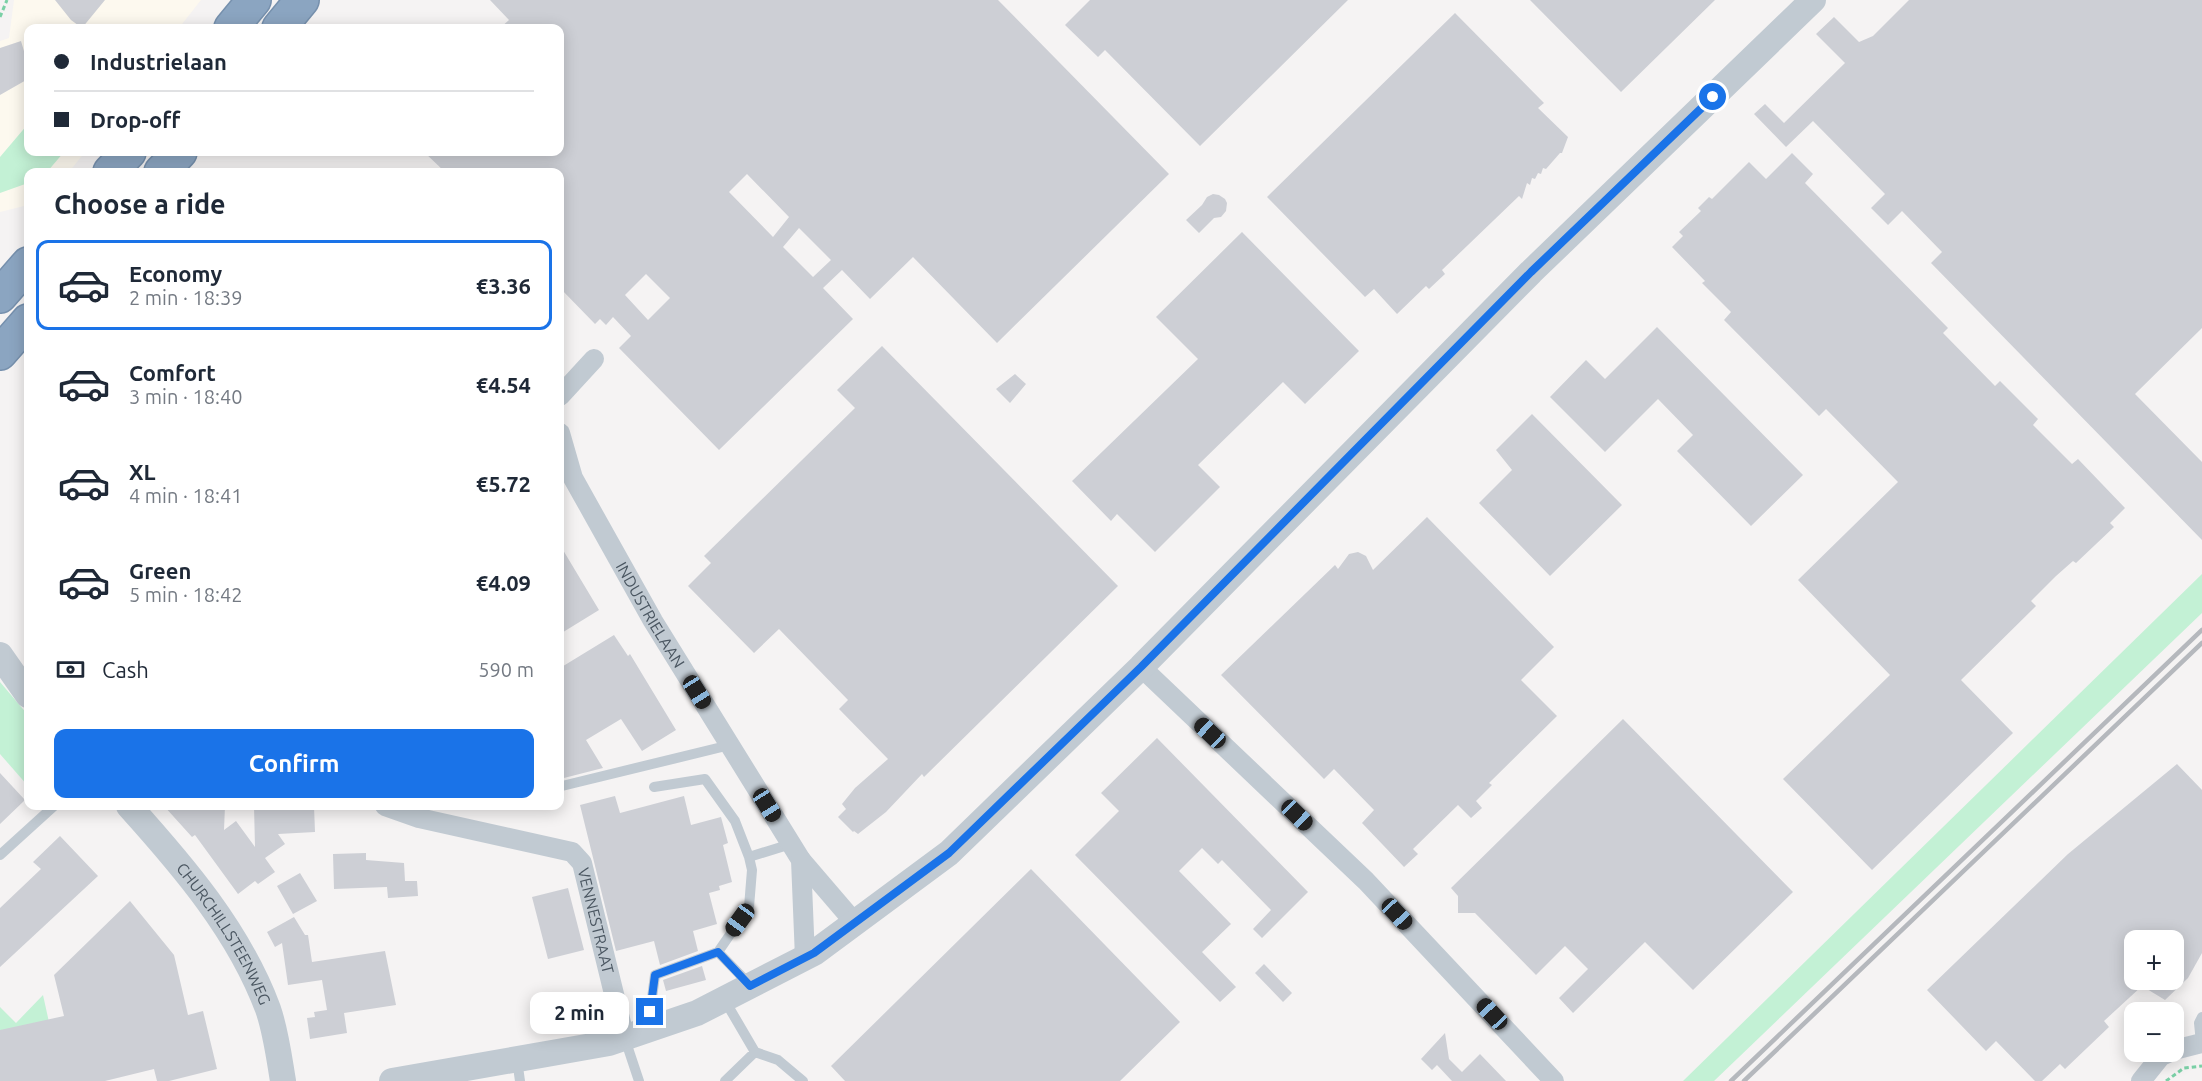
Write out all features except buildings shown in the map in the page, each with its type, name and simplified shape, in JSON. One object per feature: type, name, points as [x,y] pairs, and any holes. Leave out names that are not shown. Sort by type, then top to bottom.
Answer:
[{"type":"highway","points":[[234,24],[254,0]]},
{"type":"highway","points":[[282,24],[302,0]]},
{"type":"highway","points":[[114,168],[125,156]]},
{"type":"highway","points":[[165,168],[176,156]]},
{"type":"highway","points":[[0,296],[24,269]]},
{"type":"highway","points":[[0,353],[24,326]]},
{"type":"street","points":[[392,1081],[519,1070],[636,1034],[697,1012],[805,958],[949,853],[1141,667],[1531,272],[1812,0]]},
{"type":"street","points":[[564,392],[594,358]]},
{"type":"street","name":"INDUSTRIELAAN","points":[[564,447],[573,478],[653,621],[796,852],[805,958]]},
{"type":"street","points":[[0,655],[24,689]]},
{"type":"street","points":[[1141,667],[1366,881],[1554,1081]]},
{"type":"street","name":"CHURCHILLSTEENWEG","points":[[132,810],[199,888],[235,940],[268,1010],[283,1081]]},
{"type":"street","name":"VENNESTRAAT","points":[[396,810],[419,818],[572,852],[582,863],[636,1034]]},
{"type":"street","points":[[796,852],[855,923]]},
{"type":"street","points":[[2184,1048],[2201,1043]]},
{"type":"street","points":[[2141,1081],[2156,1062]]},
{"type":"lane","points":[[564,786],[730,746]]},
{"type":"lane","points":[[639,1081],[636,1034],[655,975],[718,952],[749,907],[752,870],[735,821],[705,779],[654,787]]},
{"type":"lane","points":[[0,855],[50,810]]},
{"type":"lane","points":[[749,856],[796,852]]},
{"type":"lane","points":[[718,952],[750,986]]},
{"type":"lane","points":[[724,999],[755,1052],[778,1060],[803,1081]]},
{"type":"lane","points":[[2201,1043],[2199,1023],[2202,1017]]},
{"type":"lane","points":[[725,1081],[755,1052]]},
{"type":"path","points":[[0,17],[8,0]]},
{"type":"path","points":[[2166,1081],[2184,1068],[2202,1066]]},
{"type":"shaded area","points":[[14,0],[201,0],[182,24],[24,24],[24,156],[82,156],[72,168],[24,168],[24,206],[0,212],[0,41],[9,38]]},
{"type":"green space","points":[[24,129],[24,156],[61,156],[50,168],[24,168],[24,184],[0,193],[0,157]]},
{"type":"green space","points":[[2202,574],[2202,613],[1714,1081],[1683,1081]]},
{"type":"green space","points":[[0,682],[24,710],[24,781],[0,754]]},
{"type":"green space","points":[[43,995],[62,1081],[0,1081],[0,1007],[16,1023]]},
{"type":"railway","points":[[1731,1081],[2202,630]]},
{"type":"railway","points":[[1744,1081],[2202,643]]},
{"type":"route","points":[[650,1012],[655,975],[718,952],[750,986],[814,953],[949,853],[1141,667],[1531,272],[1713,97]]}]
